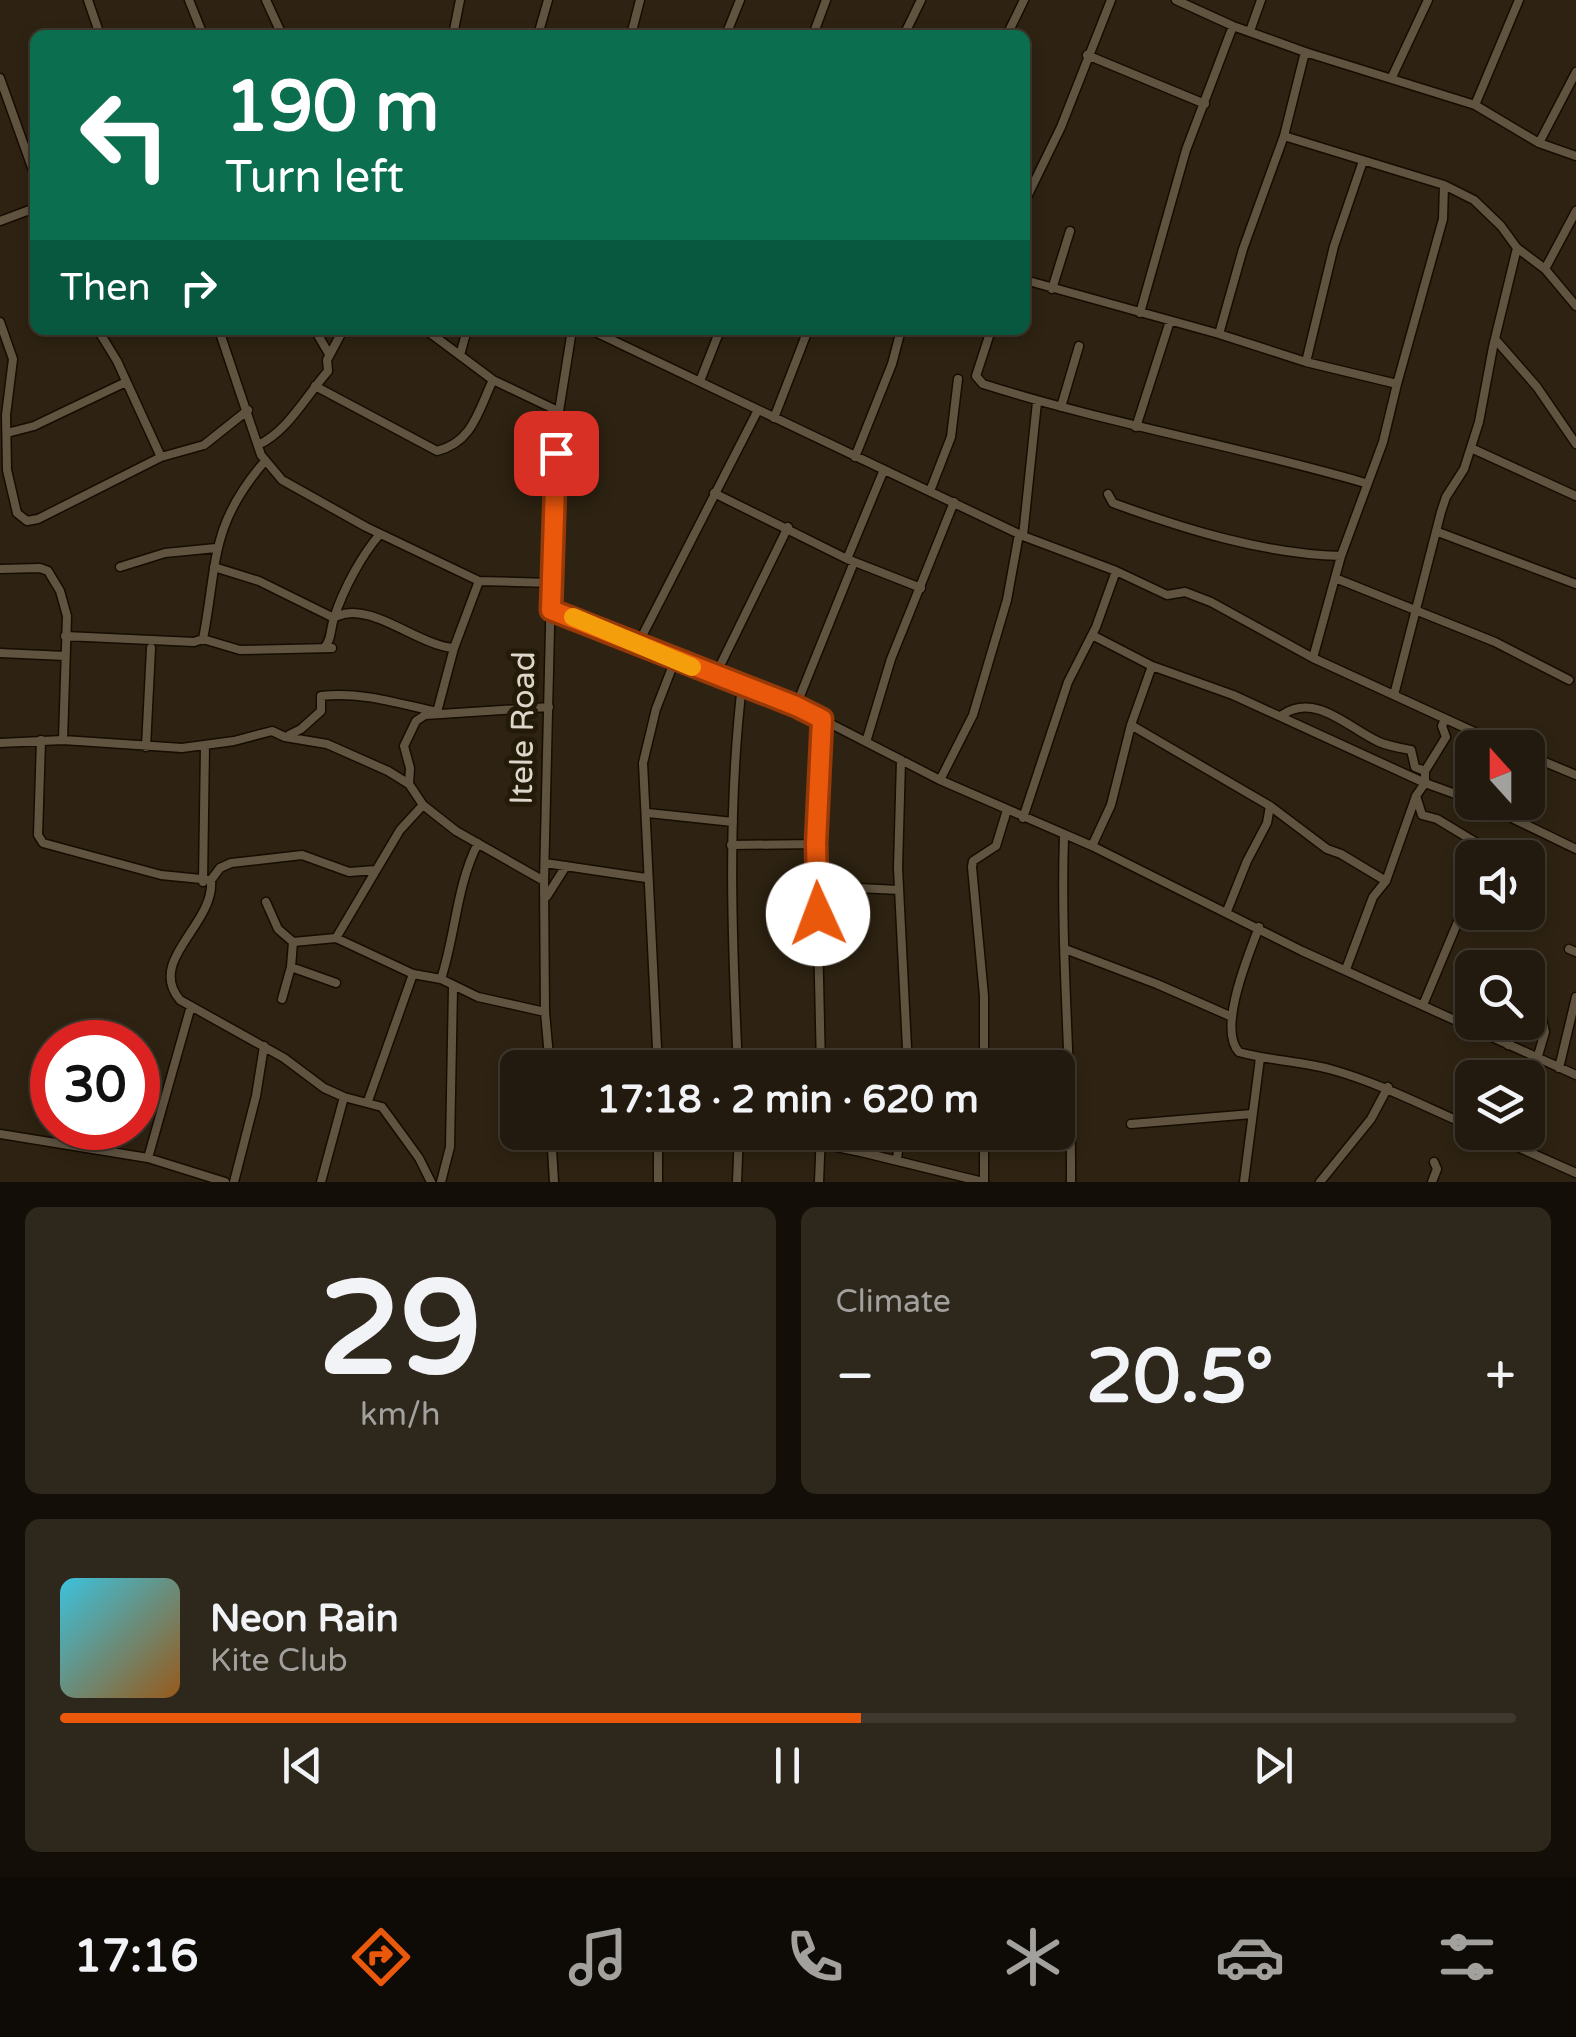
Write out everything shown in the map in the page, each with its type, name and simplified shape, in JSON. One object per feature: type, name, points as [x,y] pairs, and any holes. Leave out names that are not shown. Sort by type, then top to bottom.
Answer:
[{"type":"street","points":[[88,0],[98,30]]},
{"type":"street","points":[[189,0],[201,30]]},
{"type":"street","points":[[266,0],[280,30]]},
{"type":"street","points":[[454,30],[460,0]]},
{"type":"street","points":[[539,30],[548,0]]},
{"type":"street","points":[[631,30],[640,0]]},
{"type":"street","points":[[728,30],[740,0]]},
{"type":"street","points":[[815,30],[826,0]]},
{"type":"street","points":[[906,30],[921,0]]},
{"type":"street","points":[[1009,30],[1024,0]]},
{"type":"street","points":[[1030,190],[1060,127],[1110,0]]},
{"type":"street","points":[[1179,0],[1233,26],[1305,52],[1475,105],[1539,142],[1576,156]]},
{"type":"street","points":[[1250,31],[1261,0]]},
{"type":"street","points":[[1475,105],[1519,0]]},
{"type":"street","points":[[1392,77],[1426,1]]},
{"type":"street","points":[[1140,313],[1182,164],[1233,26]]},
{"type":"street","points":[[1219,334],[1244,248],[1284,136],[1305,52]]},
{"type":"street","points":[[1087,56],[1205,104]]},
{"type":"street","points":[[1539,142],[1576,72]]},
{"type":"street","points":[[0,78],[30,162]]},
{"type":"street","points":[[1284,136],[1444,185],[1474,200],[1502,226],[1518,248],[1545,269],[1576,306]]},
{"type":"street","points":[[1306,362],[1334,246],[1363,161]]},
{"type":"street","points":[[1313,658],[1341,556],[1365,482],[1383,442],[1443,219],[1444,185]]},
{"type":"street","points":[[0,222],[30,210]]},
{"type":"street","points":[[1545,269],[1576,211]]},
{"type":"street","points":[[1052,290],[1070,232]]},
{"type":"street","points":[[1394,695],[1446,496],[1464,470],[1471,448],[1518,248]]},
{"type":"street","points":[[1030,282],[1306,362],[1397,384]]},
{"type":"street","points":[[1136,427],[1170,321]]},
{"type":"street","points":[[0,322],[13,359],[6,415],[7,470],[17,514],[27,520],[38,519],[161,457],[204,446],[248,410]]},
{"type":"street","points":[[101,335],[161,457]]},
{"type":"street","points":[[220,335],[264,461],[290,486],[366,528],[479,580],[551,584]]},
{"type":"street","points":[[318,335],[329,354]]},
{"type":"street","points":[[258,446],[272,437],[328,370],[329,354],[340,335]]},
{"type":"street","points":[[433,335],[492,380],[558,411]]},
{"type":"street","points":[[460,355],[466,335]]},
{"type":"street","name":"Itele Road","points":[[548,1050],[544,881],[551,584],[558,411],[571,335]]},
{"type":"street","points":[[602,335],[883,472],[1021,534],[1166,595],[1186,592],[1211,602],[1313,658],[1468,730]]},
{"type":"street","points":[[700,381],[718,335]]},
{"type":"street","points":[[774,418],[806,335]]},
{"type":"street","points":[[855,457],[900,335]]},
{"type":"street","points":[[989,335],[976,376],[978,381],[1037,402],[1365,482]]},
{"type":"street","points":[[1495,339],[1537,387],[1576,444]]},
{"type":"street","points":[[1061,407],[1079,346]]},
{"type":"street","points":[[930,491],[951,436],[958,379]]},
{"type":"street","points":[[315,386],[437,451],[456,447],[467,434],[492,380]]},
{"type":"street","points":[[7,432],[51,418],[126,382]]},
{"type":"street","points":[[940,780],[973,715],[1007,600],[1021,534],[1037,402]]},
{"type":"street","points":[[638,644],[758,410]]},
{"type":"street","points":[[1471,448],[1576,496]]},
{"type":"street","points":[[204,639],[216,548],[234,500],[264,461]]},
{"type":"street","points":[[796,706],[883,472]]},
{"type":"street","points":[[714,493],[851,560],[921,588]]},
{"type":"street","points":[[1108,494],[1113,503],[1172,524],[1301,554],[1341,556]]},
{"type":"street","points":[[866,742],[891,658],[954,502]]},
{"type":"street","points":[[715,676],[788,527]]},
{"type":"street","points":[[366,528],[369,546]]},
{"type":"street","points":[[1438,532],[1576,584]]},
{"type":"street","points":[[65,636],[194,642],[204,639],[240,650],[328,648],[334,618],[369,546],[380,534]]},
{"type":"street","points":[[120,567],[165,552],[216,548]]},
{"type":"street","points":[[214,566],[258,581],[334,618]]},
{"type":"street","points":[[0,570],[40,568],[48,572],[64,605],[63,740]]},
{"type":"street","points":[[1023,818],[1068,682],[1092,635],[1116,571]]},
{"type":"street","points":[[1335,578],[1495,642],[1570,680]]},
{"type":"street","points":[[437,712],[454,648],[479,580]]},
{"type":"street","points":[[551,610],[796,706],[940,780],[1092,846],[1302,951],[1576,1074]]},
{"type":"street","points":[[334,618],[342,613],[355,613],[454,648]]},
{"type":"street","points":[[1092,635],[1152,666],[1282,715],[1455,794]]},
{"type":"street","points":[[146,748],[151,648]]},
{"type":"street","points":[[0,652],[64,656]]},
{"type":"street","points":[[658,1050],[643,763],[656,709],[675,660]]},
{"type":"street","points":[[1092,846],[1111,805],[1131,725],[1152,666]]},
{"type":"street","points":[[737,1050],[731,845],[734,757],[742,685]]},
{"type":"street","points":[[285,737],[318,715],[322,696],[333,693],[364,695],[437,712],[549,707]]},
{"type":"street","points":[[1282,715],[1292,708],[1310,705],[1382,744],[1411,750],[1415,766],[1424,771]]},
{"type":"street","points":[[409,784],[410,768],[404,746],[416,721],[437,712]]},
{"type":"street","points":[[821,1050],[816,844],[822,719]]},
{"type":"street","points":[[1346,970],[1374,897],[1386,881],[1416,796],[1425,783],[1424,771],[1446,737],[1444,719]]},
{"type":"street","points":[[1131,725],[1270,806],[1327,850],[1386,881]]},
{"type":"street","points":[[0,743],[63,740],[146,748],[205,746],[272,731],[327,744],[366,764],[384,768],[409,784],[424,806],[544,881]]},
{"type":"street","points":[[40,740],[39,840],[144,871],[207,881]]},
{"type":"street","points":[[205,746],[207,881],[212,896],[182,945],[168,978],[172,990],[180,1000],[264,1046],[324,1088],[344,1098],[382,1107],[431,1182]]},
{"type":"street","points":[[900,760],[899,890],[907,1050]]},
{"type":"street","points":[[1545,762],[1576,775]]},
{"type":"street","points":[[1416,796],[1422,815],[1437,819],[1472,840]]},
{"type":"street","points":[[336,938],[400,830],[424,806]]},
{"type":"street","points":[[1226,911],[1268,823],[1270,806]]},
{"type":"street","points":[[984,1050],[984,996],[972,868],[974,861],[996,846],[1007,810]]},
{"type":"street","points":[[648,813],[733,822]]},
{"type":"street","points":[[1516,820],[1576,849]]},
{"type":"street","points":[[1064,836],[1064,1004],[1072,1087],[1072,1182]]},
{"type":"street","points":[[441,979],[451,948],[462,877],[478,842]]},
{"type":"street","points":[[731,845],[816,844]]},
{"type":"street","points":[[207,881],[220,868],[231,864],[302,855],[356,873],[376,870]]},
{"type":"street","points":[[545,863],[646,878]]},
{"type":"street","points":[[546,897],[566,866]]},
{"type":"street","points":[[356,873],[367,887]]},
{"type":"street","points":[[817,886],[899,890]]},
{"type":"street","points":[[266,902],[278,929],[292,942],[336,938],[413,974],[441,979],[478,997],[545,1012]]},
{"type":"street","points":[[1259,927],[1232,1017],[1233,1045],[1239,1052],[1327,1068],[1388,1086],[1455,1120]]},
{"type":"street","points":[[1423,1005],[1455,929]]},
{"type":"street","points":[[282,999],[291,967],[292,942]]},
{"type":"street","points":[[1065,949],[1232,1017]]},
{"type":"street","points":[[291,967],[336,983]]},
{"type":"street","points":[[368,1101],[413,974]]},
{"type":"street","points":[[441,1182],[450,1147],[454,987]]},
{"type":"street","points":[[1560,1068],[1576,997]]},
{"type":"street","points":[[148,1158],[191,1006]]},
{"type":"street","points":[[1508,1045],[1511,1040]]},
{"type":"street","points":[[1537,1059],[1543,1040]]},
{"type":"street","points":[[234,1182],[264,1046]]},
{"type":"street","points":[[1244,1182],[1260,1058]]},
{"type":"street","points":[[1320,1182],[1371,1119],[1388,1086]]},
{"type":"street","points":[[321,1182],[344,1098]]},
{"type":"street","points":[[1130,1124],[1252,1114]]},
{"type":"street","points":[[0,1134],[148,1158],[225,1182]]},
{"type":"street","points":[[553,1150],[554,1182]]},
{"type":"street","points":[[658,1150],[658,1182]]},
{"type":"street","points":[[736,1182],[737,1150]]},
{"type":"street","points":[[820,1182],[822,1150]]},
{"type":"street","points":[[843,1150],[984,1182],[984,1150]]},
{"type":"street","points":[[896,1160],[897,1150]]},
{"type":"street","points":[[1524,1150],[1576,1173]]},
{"type":"street","points":[[1432,1182],[1437,1169],[1434,1162]]},
{"type":"slow traffic","points":[[573,617],[692,667]]},
{"type":"route","points":[[556,453],[551,610],[822,719],[816,844],[818,914]]}]
